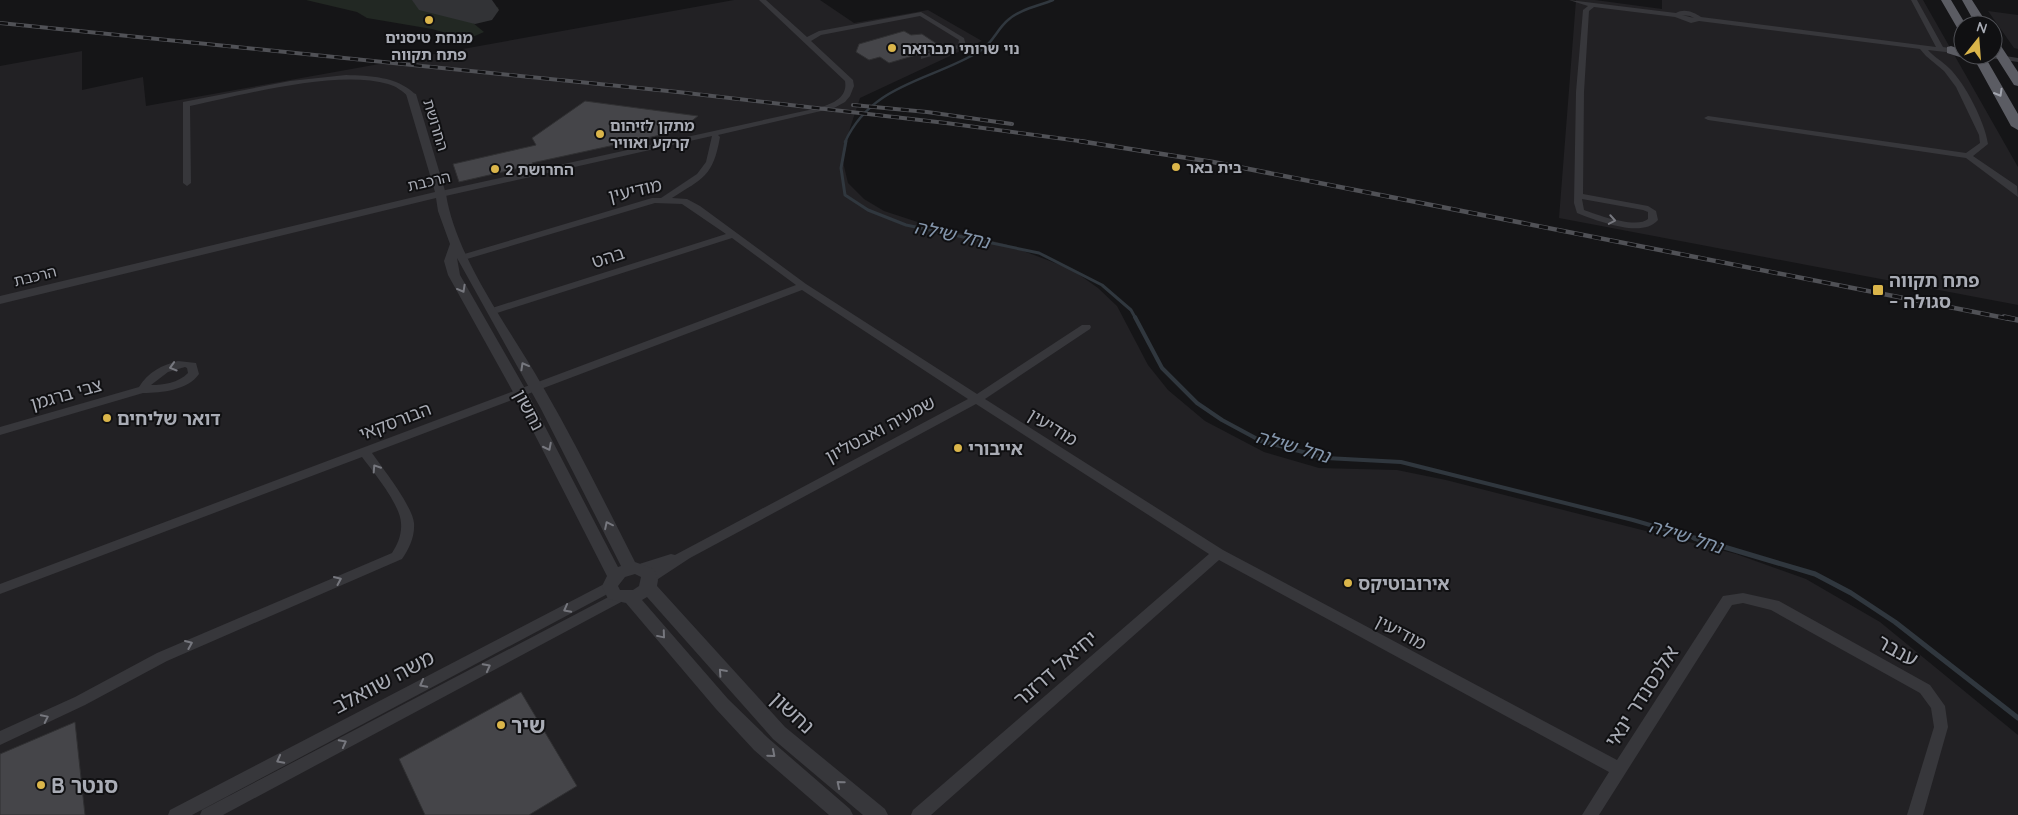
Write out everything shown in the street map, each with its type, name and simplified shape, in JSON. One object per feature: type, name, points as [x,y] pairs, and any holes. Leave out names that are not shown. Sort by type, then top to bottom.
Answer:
[{"type":"highway","points":[[1946,0],[1955,15]]},
{"type":"highway","points":[[1967,0],[1976,15]]},
{"type":"highway","points":[[2003,55],[2018,56]]},
{"type":"highway","points":[[2003,55],[2018,82]]},
{"type":"highway","points":[[1985,65],[2018,126]]},
{"type":"street","points":[[762,0],[806,41],[819,34],[921,14],[962,39],[962,46],[924,57]]},
{"type":"street","points":[[1572,0],[1593,6],[1613,6],[1677,15],[1688,20],[1699,19],[1953,50]]},
{"type":"street","points":[[1914,0],[1953,45]]},
{"type":"street","points":[[1578,196],[1645,208],[1652,211],[1653,220],[1648,225],[1638,225],[1590,216],[1580,211],[1578,196],[1580,92],[1586,10],[1593,6]]},
{"type":"street","name":"הרכבת","points":[[0,300],[441,194],[602,160],[820,110],[836,104],[849,94],[852,87],[849,80],[806,41]]},
{"type":"street","points":[[1922,46],[1953,50]]},
{"type":"street","points":[[1922,46],[1928,57],[1948,71],[1959,84],[1983,135],[1984,144],[1968,156]]},
{"type":"street","points":[[187,183],[186,104],[298,83],[337,79],[380,80],[392,83],[411,94]]},
{"type":"street","name":"החרושת","points":[[411,94],[441,194]]},
{"type":"street","points":[[1708,118],[1968,156],[2014,188],[2018,194]]},
{"type":"street","points":[[664,199],[706,173],[714,155],[716,137]]},
{"type":"street","name":"נחשון","points":[[441,194],[441,201],[456,244],[642,575],[779,733],[878,815]]},
{"type":"street","name":"מודיעין","points":[[464,257],[655,200],[684,200],[803,286],[1218,553],[1619,769]]},
{"type":"street","name":"בהט","points":[[493,311],[732,234]]},
{"type":"street","name":"נחשון","points":[[456,244],[450,261],[451,268],[520,392],[618,589],[722,704],[761,744],[843,815]]},
{"type":"street","name":"הבורסקאי","points":[[0,590],[803,286]]},
{"type":"street","name":"שמעיה ואבטליון","points":[[642,575],[685,555],[976,399],[1086,327]]},
{"type":"street","name":"צבי ברגמן","points":[[0,431],[143,389]]},
{"type":"street","points":[[0,738],[80,701],[162,656],[397,556],[403,548],[408,532],[407,518],[365,452]]},
{"type":"street","name":"יחיאל דרזנר","points":[[919,815],[1218,553]]},
{"type":"street","points":[[642,575],[643,592],[618,589],[642,575]]},
{"type":"street","name":"משה שוואלב","points":[[176,815],[618,589]]},
{"type":"street","name":"משה שוואלב","points":[[208,815],[618,589]]},
{"type":"street","name":"ענבר","points":[[1728,600],[1743,598],[1774,605],[1925,689],[1938,706],[1941,727],[1914,815]]},
{"type":"street","name":"אלכסנדר ינאי","points":[[1590,815],[1728,600]]},
{"type":"shaded area","name":"מנחת טיסנים פתח תקווה","points":[[306,0],[480,0],[499,8],[473,23],[484,32],[468,39],[432,29],[367,18],[357,12]]},
{"type":"shaded area","points":[[734,0],[820,0],[854,23],[928,10],[982,41],[860,98],[850,128],[843,162],[848,183],[864,199],[884,211],[930,226],[1005,244],[1071,269],[1098,288],[1117,306],[1148,365],[1168,390],[1205,421],[1264,452],[1319,468],[1397,470],[1446,480],[1736,554],[1806,579],[1880,622],[2018,735],[2018,815],[0,815],[0,66],[82,51],[82,90],[143,77],[146,106]]},
{"type":"shaded area","points":[[1576,0],[1595,0],[1662,9],[1662,0],[1923,0],[1953,53],[1953,65],[1960,65],[2018,167],[2018,305],[1559,218]]},
{"type":"shaded area","points":[[1988,11],[2018,15],[2018,49],[2014,48],[2003,32],[2003,15],[1991,15]]},
{"type":"building","name":"נוי שרותי תברואה","points":[[904,31],[911,35],[922,34],[937,44],[923,47],[930,51],[889,63],[880,57],[869,60],[856,52],[859,44]]},
{"type":"building","name":"מתקן לזיהום קרקע ואוויר","points":[[585,101],[698,116],[679,131],[532,163],[533,165],[459,182],[453,164],[536,145],[532,138]]},
{"type":"building","name":"שיר","points":[[521,692],[577,786],[529,815],[425,815],[399,759]]},
{"type":"building","name":"B סנטר","points":[[75,722],[85,815],[0,815],[0,754]]},
{"type":"waterway","name":"נחל שילה","points":[[845,142],[857,122],[871,107],[887,95],[980,51],[1013,16],[1053,0]]},
{"type":"waterway","name":"נחל שילה","points":[[846,141],[841,168],[845,195],[868,210],[906,225],[1039,253],[1102,285],[1131,310],[1136,319]]},
{"type":"waterway","name":"נחל שילה","points":[[1135,317],[1162,368],[1197,403],[1222,420],[1261,441],[1326,458],[1401,462],[1633,520],[1698,539]]},
{"type":"waterway","name":"נחל שילה","points":[[1694,538],[1815,574],[1851,593],[1895,622],[2018,718]]},
{"type":"runway","points":[[435,0],[475,10]]},
{"type":"railway","points":[[0,23],[678,92],[946,123],[1087,142]]},
{"type":"railway","points":[[853,105],[927,112],[1012,124]]},
{"type":"railway","points":[[1079,141],[1213,162],[2010,319]]},
{"type":"railway","points":[[2004,317],[2018,320]]},
{"type":"place","name":"מנחת טיסנים פתח תקווה","points":[[429,20]]},
{"type":"place","name":"נוי שרותי תברואה","points":[[892,48]]},
{"type":"place","name":"מתקן לזיהום קרקע ואוויר","points":[[600,134]]},
{"type":"place","name":"בית באר","points":[[1176,167]]},
{"type":"place","name":"החרושת 2","points":[[495,169]]},
{"type":"place","name":"פתח תקווה – סגולה","points":[[1878,290]]},
{"type":"place","name":"דואר שליחים","points":[[107,418]]},
{"type":"place","name":"אייבורי","points":[[958,448]]},
{"type":"place","name":"אירובוטיקס","points":[[1348,583]]},
{"type":"place","name":"שיר","points":[[501,725]]},
{"type":"place","name":"B סנטר","points":[[41,785]]}]
